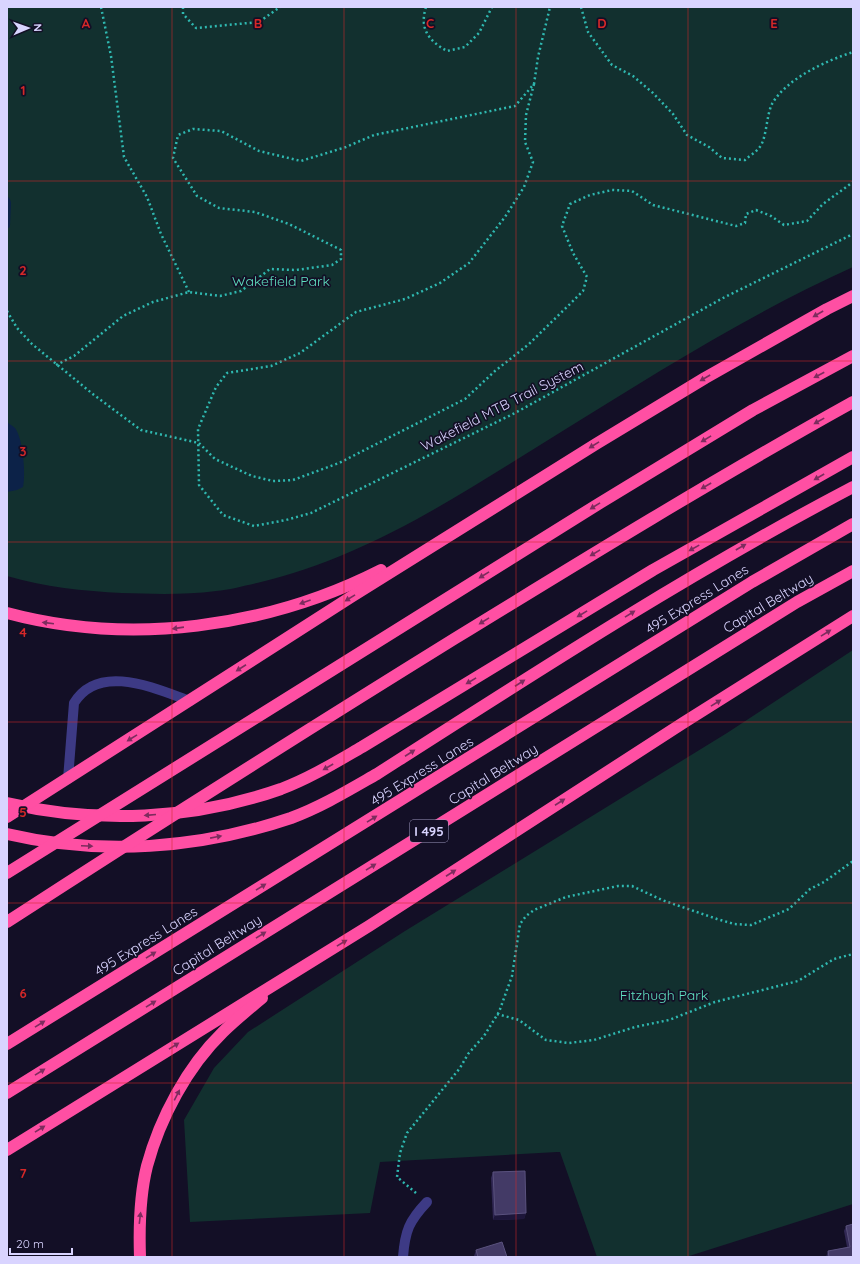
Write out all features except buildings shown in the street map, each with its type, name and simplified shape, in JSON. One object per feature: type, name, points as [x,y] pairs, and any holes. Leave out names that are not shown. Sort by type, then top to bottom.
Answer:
[{"type":"highway","points":[[7,817],[478,518],[705,378],[827,309],[853,296]]},
{"type":"highway","points":[[7,872],[600,503],[753,410],[853,356]]},
{"type":"highway","points":[[7,922],[282,747],[570,568],[724,475],[853,402]]},
{"type":"highway","points":[[7,802],[73,815],[128,817],[176,813],[231,803],[281,788],[322,770],[362,747],[653,570],[853,457]]},
{"type":"highway","points":[[7,834],[69,845],[129,848],[180,844],[238,832],[292,817],[336,797],[377,774],[663,593],[781,524],[853,486]]},
{"type":"highway","points":[[7,613],[40,622],[103,629],[168,629],[238,620],[301,603],[367,577],[423,549],[478,518]]},
{"type":"highway","name":"495 Express Lanes","points":[[7,1044],[739,591],[853,524]]},
{"type":"highway","name":"Capital Beltway","points":[[7,1093],[790,606],[853,571]]},
{"type":"highway","points":[[7,1150],[308,962],[369,926],[669,731],[853,616]]},
{"type":"highway","points":[[140,1257],[139,1226],[147,1166],[163,1123],[183,1083],[222,1033],[262,998],[308,962]]},
{"type":"street","points":[[68,779],[74,703],[78,696],[87,689],[96,684],[108,681],[130,682],[148,686],[190,701]]},
{"type":"street","points":[[403,1257],[405,1239],[414,1216],[427,1202]]},
{"type":"path","points":[[102,7],[111,56],[124,157],[147,197],[161,234],[189,292]]},
{"type":"path","points":[[183,7],[183,14],[196,28],[259,22],[280,7]]},
{"type":"path","points":[[426,7],[424,13],[425,30],[433,44],[447,51],[465,47],[479,33],[492,7]]},
{"type":"path","name":"Wakefield MTB Trail System","points":[[550,7],[526,115],[526,142],[533,162],[524,187],[505,218],[469,263],[440,284],[405,299],[356,312],[300,353],[271,366],[227,373],[216,387],[198,429],[199,486],[223,515],[254,526],[311,513],[515,413],[723,298],[853,234]]},
{"type":"path","points":[[581,7],[588,32],[612,65],[633,76],[653,93],[672,114],[687,135],[709,147],[722,158],[745,160],[760,148],[772,105],[779,96],[804,73],[853,52]]},
{"type":"path","points":[[56,365],[74,356],[123,316],[153,302],[189,292],[220,296],[241,291],[270,269],[296,270],[332,265],[341,259],[341,250],[289,224],[255,212],[219,208],[198,196],[173,158],[178,135],[193,129],[221,131],[259,151],[301,161],[346,147],[374,135],[515,106],[534,84]]},
{"type":"path","name":"Wakefield MTB Trail System","points":[[199,443],[215,459],[252,476],[273,481],[293,480],[339,463],[465,400],[495,371],[529,344],[583,291],[587,277],[573,253],[562,226],[570,204],[590,195],[612,190],[632,191],[653,205],[736,226],[745,223],[746,214],[756,210],[771,216],[784,224],[806,220],[823,204],[853,182]]},
{"type":"path","points":[[7,311],[17,328],[56,365],[142,430],[199,443]]},
{"type":"path","points":[[427,1202],[397,1177],[400,1153],[407,1133],[460,1068],[497,1014],[512,976],[520,924],[526,916],[534,910],[566,897],[618,886],[632,886],[662,900],[717,919],[734,924],[751,925],[789,909],[810,889],[824,882],[853,861]]},
{"type":"path","points":[[497,1014],[519,1020],[546,1040],[569,1043],[594,1040],[635,1027],[669,1020],[715,1002],[798,981],[834,959],[853,954]]},
{"type":"green space","name":"Wakefield Park","points":[[7,7],[853,7],[853,267],[778,304],[704,345],[452,499],[415,520],[377,540],[298,572],[226,590],[169,594],[79,590],[50,586],[7,576]]},
{"type":"green space","name":"Fitzhugh Park","points":[[853,650],[853,1204],[686,1257],[597,1257],[560,1152],[557,1152],[380,1162],[370,1213],[190,1222],[184,1120],[214,1068],[248,1032],[405,931],[727,733]]},
{"type":"water","points":[[7,422],[15,428],[18,433],[22,448],[24,481],[23,487],[7,492]]},
{"type":"waterway","points":[[7,200],[7,225]]}]
